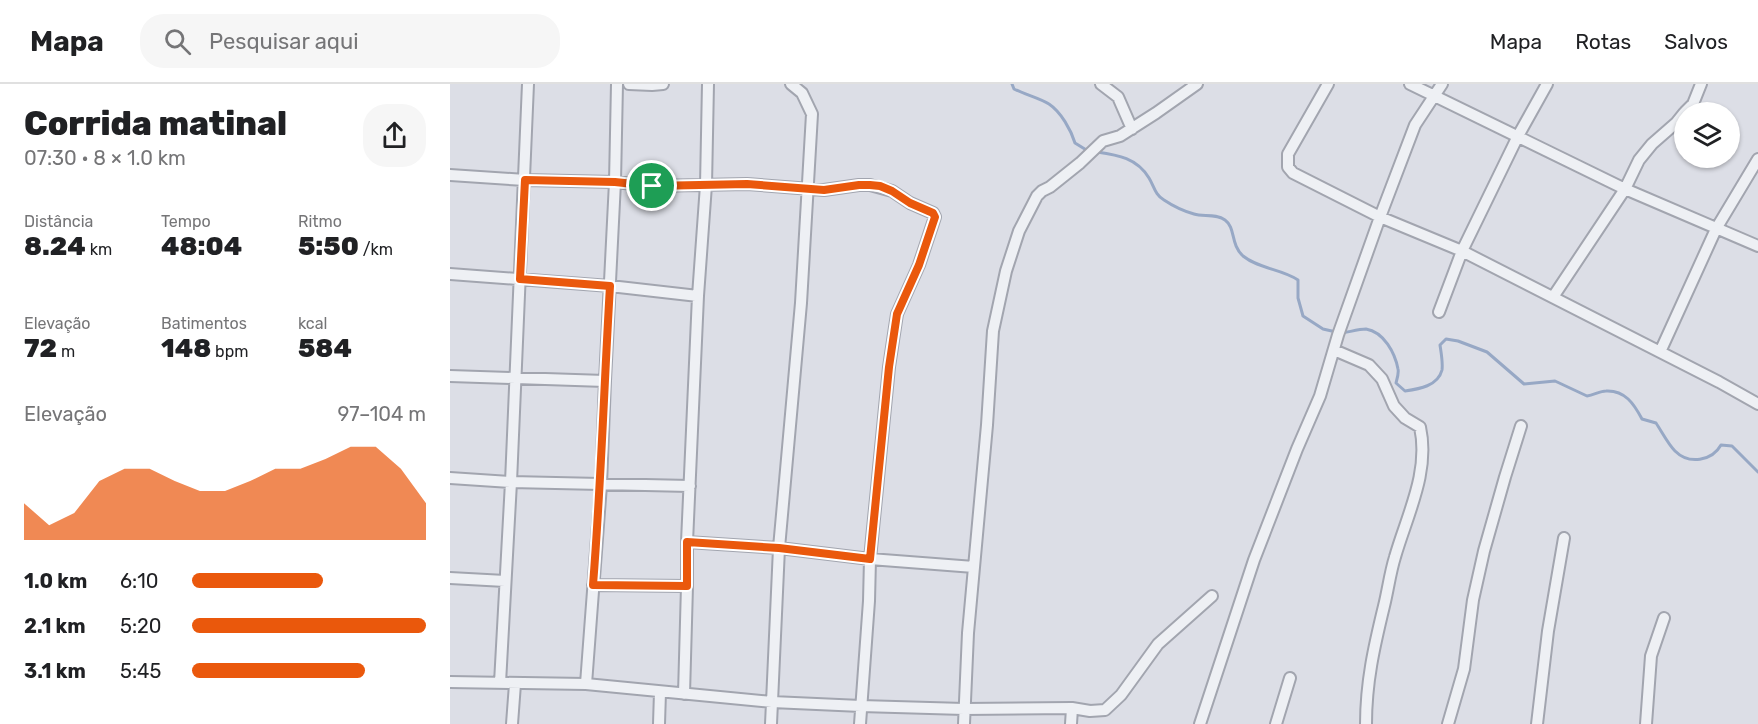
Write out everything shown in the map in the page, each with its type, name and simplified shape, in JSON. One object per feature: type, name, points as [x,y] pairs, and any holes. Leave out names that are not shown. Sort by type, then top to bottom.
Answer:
[{"type":"street","points":[[500,683],[528,84]]},
{"type":"street","points":[[586,684],[601,485],[604,381],[615,182],[617,84]]},
{"type":"street","points":[[629,84],[652,86],[663,84]]},
{"type":"street","points":[[684,694],[687,542],[698,296],[706,185],[708,84]]},
{"type":"street","points":[[771,724],[779,548],[801,303],[812,114],[802,93],[791,84]]},
{"type":"street","points":[[1101,84],[1118,97],[1132,129]]},
{"type":"street","points":[[964,724],[968,633],[993,331],[1006,272],[1019,231],[1037,196],[1042,191],[1050,187],[1103,141],[1120,136],[1132,129],[1197,84]]},
{"type":"street","points":[[1328,84],[1288,154],[1288,167],[1293,173],[1380,217],[1462,251],[1758,404]]},
{"type":"street","points":[[1410,84],[1625,189],[1758,246]]},
{"type":"street","points":[[1200,724],[1254,560],[1320,396],[1341,325],[1380,217],[1415,125],[1442,84]]},
{"type":"street","points":[[1439,312],[1462,251],[1546,84]]},
{"type":"street","points":[[1694,102],[1701,84]]},
{"type":"street","points":[[1553,297],[1625,189],[1639,160],[1652,144],[1674,125]]},
{"type":"street","points":[[1660,352],[1716,229],[1758,159]]},
{"type":"street","points":[[450,175],[525,180],[615,182],[652,186],[747,184],[824,190],[859,185],[880,186],[933,213],[935,217],[919,265],[897,314],[889,367],[870,559],[860,724]]},
{"type":"street","points":[[450,274],[610,286],[698,296]]},
{"type":"street","points":[[1334,350],[1369,365],[1382,379],[1394,406],[1405,418],[1420,428],[1424,443],[1419,482],[1395,557],[1371,660],[1366,697],[1366,724]]},
{"type":"street","points":[[450,376],[604,381]]},
{"type":"street","points":[[1448,724],[1464,669],[1473,600],[1484,551],[1504,477],[1521,426]]},
{"type":"street","points":[[450,478],[601,485],[690,486]]},
{"type":"street","points":[[1537,724],[1548,631],[1564,538]]},
{"type":"street","points":[[687,542],[779,548],[870,559],[974,567]]},
{"type":"street","points":[[450,578],[505,581]]},
{"type":"street","points":[[593,585],[687,586]]},
{"type":"street","points":[[450,682],[586,684],[772,702],[861,706],[1105,710],[1121,695],[1158,644],[1212,596]]},
{"type":"street","points":[[1647,724],[1651,656],[1664,618]]},
{"type":"street","points":[[1276,724],[1290,678]]},
{"type":"street","points":[[512,724],[515,684]]},
{"type":"street","points":[[659,724],[660,692]]},
{"type":"street","points":[[1071,724],[1072,708]]},
{"type":"waterway","points":[[1012,84],[1014,89],[1053,107],[1065,122],[1075,143],[1088,151]]},
{"type":"waterway","points":[[1097,152],[1120,156],[1139,166],[1159,196],[1175,206],[1194,214],[1225,220],[1231,227],[1236,246],[1243,256],[1256,264],[1285,273],[1298,280],[1298,298],[1303,316],[1323,329],[1336,332]]},
{"type":"waterway","points":[[1342,333],[1366,329],[1378,334],[1391,350],[1397,363],[1396,383],[1405,391],[1422,388],[1437,380],[1442,370],[1440,345],[1446,339],[1458,341],[1487,352],[1524,384],[1555,381],[1587,396],[1604,391],[1624,395],[1642,419],[1656,423],[1670,445],[1681,455],[1693,459],[1706,458],[1721,445],[1732,446],[1758,472]]},
{"type":"route","points":[[525,180],[615,182],[652,186],[747,184],[824,190],[870,185],[892,191],[910,203],[933,213],[935,217],[919,265],[897,314],[889,367],[870,559],[779,548],[687,542],[687,586],[593,585],[601,485],[610,286],[520,279],[525,180]]}]
